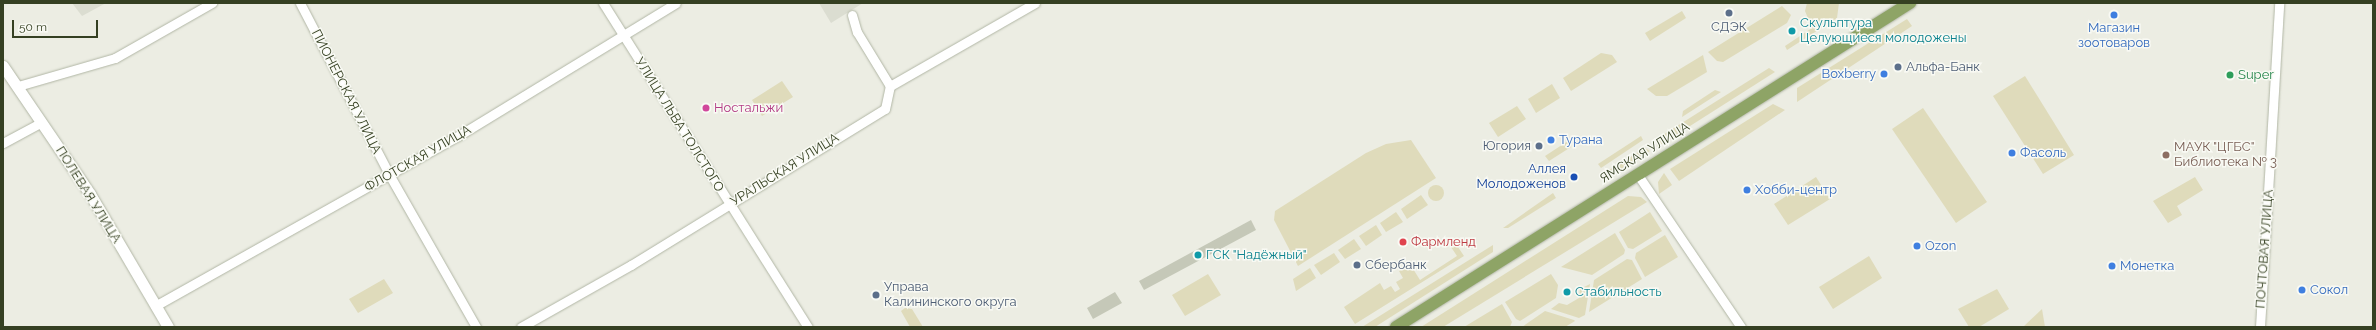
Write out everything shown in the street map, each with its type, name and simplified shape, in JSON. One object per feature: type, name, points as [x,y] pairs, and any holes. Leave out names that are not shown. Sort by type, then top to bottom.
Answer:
[{"type":"main road","name":"ЯМСКАЯ УЛИЦА","points":[[1396,327],[1910,3]]},
{"type":"street","points":[[18,86],[115,58],[212,3]]},
{"type":"street","name":"ПИОНЕРСКАЯ УЛИЦА","points":[[300,3],[390,176],[476,327]]},
{"type":"street","name":"УЛИЦА ЛЬВА ТОЛСТОГО","points":[[603,3],[808,327]]},
{"type":"street","name":"ФЛОТСКАЯ УЛИЦА","points":[[155,306],[390,176],[676,3]]},
{"type":"street","points":[[852,15],[857,32],[890,86],[1035,3]]},
{"type":"street","name":"ПОЧТОВАЯ УЛИЦА","points":[[2260,327],[2279,3]]},
{"type":"street","name":"ПОЛЕВАЯ УЛИЦА","points":[[4,67],[90,194],[168,327]]},
{"type":"street","name":"УРАЛЬСКАЯ УЛИЦА","points":[[521,327],[631,265],[885,109],[890,86]]},
{"type":"street","points":[[3,143],[42,122]]},
{"type":"street","points":[[1638,175],[1741,327]]},
{"type":"shaded area","points":[[72,3],[106,3],[82,16]]},
{"type":"shaded area","points":[[819,3],[863,3],[831,23]]},
{"type":"shaded area","points":[[1807,3],[1839,3],[1837,18],[1787,50],[1785,46],[1812,28],[1805,11]]},
{"type":"shaded area","points":[[1782,6],[1791,15],[1787,23],[1723,62],[1717,61],[1708,52]]},
{"type":"shaded area","points":[[1682,11],[1686,18],[1650,41],[1645,33]]},
{"type":"shaded area","points":[[1907,19],[1912,26],[1797,102],[1797,88]]},
{"type":"shaded area","points":[[1601,53],[1612,55],[1617,62],[1571,91],[1563,78]]},
{"type":"shaded area","points":[[1703,55],[1707,72],[1667,96],[1656,96],[1647,89]]},
{"type":"shaded area","points":[[1769,68],[1775,72],[1657,147],[1658,138]]},
{"type":"shaded area","points":[[2025,76],[2074,155],[2043,174],[1993,96]]},
{"type":"shaded area","points":[[782,81],[793,97],[762,116],[752,100]]},
{"type":"shaded area","points":[[1552,84],[1560,98],[1536,113],[1528,99]]},
{"type":"shaded area","points":[[1715,90],[1721,92],[1682,117],[1683,111]]},
{"type":"shaded area","points":[[1773,104],[1785,110],[1679,181],[1670,169]]},
{"type":"shaded area","points":[[1517,106],[1526,119],[1498,137],[1489,123]]},
{"type":"shaded area","points":[[1923,108],[1987,202],[1956,223],[1892,129]]},
{"type":"shaded area","points":[[1641,136],[1643,140],[1601,168],[1598,164]]},
{"type":"shaded area","points":[[1411,140],[1436,178],[1298,266],[1274,220],[1275,211],[1366,153],[1386,144]]},
{"type":"shaded area","points":[[1568,141],[1571,147],[1549,161],[1545,156]]},
{"type":"shaded area","points":[[1645,148],[1650,151],[1616,172],[1606,175],[1604,173]]},
{"type":"shaded area","points":[[1664,173],[1672,185],[1659,194],[1658,182]]},
{"type":"shaded area","points":[[1816,177],[1830,199],[1788,225],[1774,204]]},
{"type":"shaded area","points":[[2195,177],[2203,190],[2177,206],[2182,215],[2168,223],[2153,201]]},
{"type":"shaded area","points":[[1436,185],[1442,187],[1444,193],[1442,199],[1436,201],[1430,199],[1428,193],[1430,187]]},
{"type":"shaded area","points":[[1553,193],[1556,198],[1508,228],[1503,228]]},
{"type":"shaded area","points":[[1421,195],[1428,205],[1407,219],[1401,209]]},
{"type":"shaded area","points":[[1628,196],[1641,197],[1647,202],[1443,327],[1421,327]]},
{"type":"shaded area","points":[[1396,212],[1403,222],[1386,232],[1380,223]]},
{"type":"shaded area","points":[[1650,212],[1662,231],[1633,249],[1628,248],[1619,232]]},
{"type":"shaded area","points":[[1376,225],[1382,235],[1366,246],[1359,236]]},
{"type":"shaded area","points":[[1615,233],[1625,250],[1624,254],[1592,275],[1561,267]]},
{"type":"shaded area","points":[[1665,235],[1678,257],[1645,277],[1635,258],[1636,253]]},
{"type":"shaded area","points":[[1354,239],[1361,249],[1345,259],[1338,250]]},
{"type":"shaded area","points":[[1456,244],[1464,256],[1355,324],[1344,307],[1380,283],[1384,290],[1391,286],[1395,292],[1400,289],[1396,282],[1403,278],[1399,271],[1410,264],[1420,280],[1457,256],[1451,247]]},
{"type":"shaded area","points":[[1493,245],[1493,252],[1375,327],[1362,327]]},
{"type":"shaded area","points":[[1334,253],[1340,262],[1321,275],[1314,265]]},
{"type":"shaded area","points":[[1869,256],[1882,278],[1833,309],[1819,287]]},
{"type":"shaded area","points":[[1627,259],[1632,260],[1642,279],[1589,312],[1594,280]]},
{"type":"shaded area","points":[[1310,268],[1316,278],[1296,291],[1293,279]]},
{"type":"shaded area","points":[[1208,274],[1221,295],[1185,316],[1172,295]]},
{"type":"shaded area","points":[[1551,274],[1558,285],[1556,298],[1520,321],[1516,319],[1505,302]]},
{"type":"shaded area","points":[[384,279],[393,293],[358,313],[349,299]]},
{"type":"shaded area","points":[[1590,284],[1585,315],[1579,318],[1551,309],[1559,303],[1567,305],[1579,298],[1580,289]]},
{"type":"shaded area","points":[[1997,289],[2009,309],[1979,327],[1969,327],[1958,309]]},
{"type":"shaded area","points":[[1502,304],[1512,322],[1510,327],[1464,327]]},
{"type":"shaded area","points":[[905,308],[912,309],[923,327],[910,327],[901,311]]},
{"type":"shaded area","points":[[2042,309],[2045,327],[2023,327]]},
{"type":"shaded area","points":[[1545,311],[1575,321],[1565,327],[1522,327]]},
{"type":"building","name":"ГСК \"Надёжный\"","points":[[1251,220],[1256,230],[1144,290],[1139,281]]},
{"type":"building","points":[[1115,292],[1122,303],[1093,319],[1087,308]]},
{"type":"place","name":"СДЭК","points":[[1729,13]]},
{"type":"place","name":"Магазин зоотоваров","points":[[2114,15]]},
{"type":"place","name":"Скульптура Целующиеся молодожены","points":[[1792,31]]},
{"type":"place","name":"Альфа-Банк","points":[[1898,67]]},
{"type":"place","name":"Boxberry","points":[[1884,74]]},
{"type":"place","name":"Super","points":[[2230,75]]},
{"type":"place","name":"Ностальжи","points":[[706,108]]},
{"type":"place","name":"Турана","points":[[1551,140]]},
{"type":"place","name":"Югория","points":[[1539,146]]},
{"type":"place","name":"Фасоль","points":[[2012,153]]},
{"type":"place","name":"МАУК \"ЦГБС\" Библиотека № 3","points":[[2166,155]]},
{"type":"place","name":"Аллея Молодоженов","points":[[1574,177]]},
{"type":"place","name":"Хобби-центр","points":[[1747,190]]},
{"type":"place","name":"Фармленд","points":[[1403,242]]},
{"type":"place","name":"Ozon","points":[[1917,246]]},
{"type":"place","name":"ГСК \"Надёжный\"","points":[[1198,255]]},
{"type":"place","name":"Сбербанк","points":[[1357,265]]},
{"type":"place","name":"Монетка","points":[[2112,266]]},
{"type":"place","name":"Сокол","points":[[2302,290]]},
{"type":"place","name":"Стабильность","points":[[1567,292]]},
{"type":"place","name":"Управа Калининского округа","points":[[876,295]]}]
